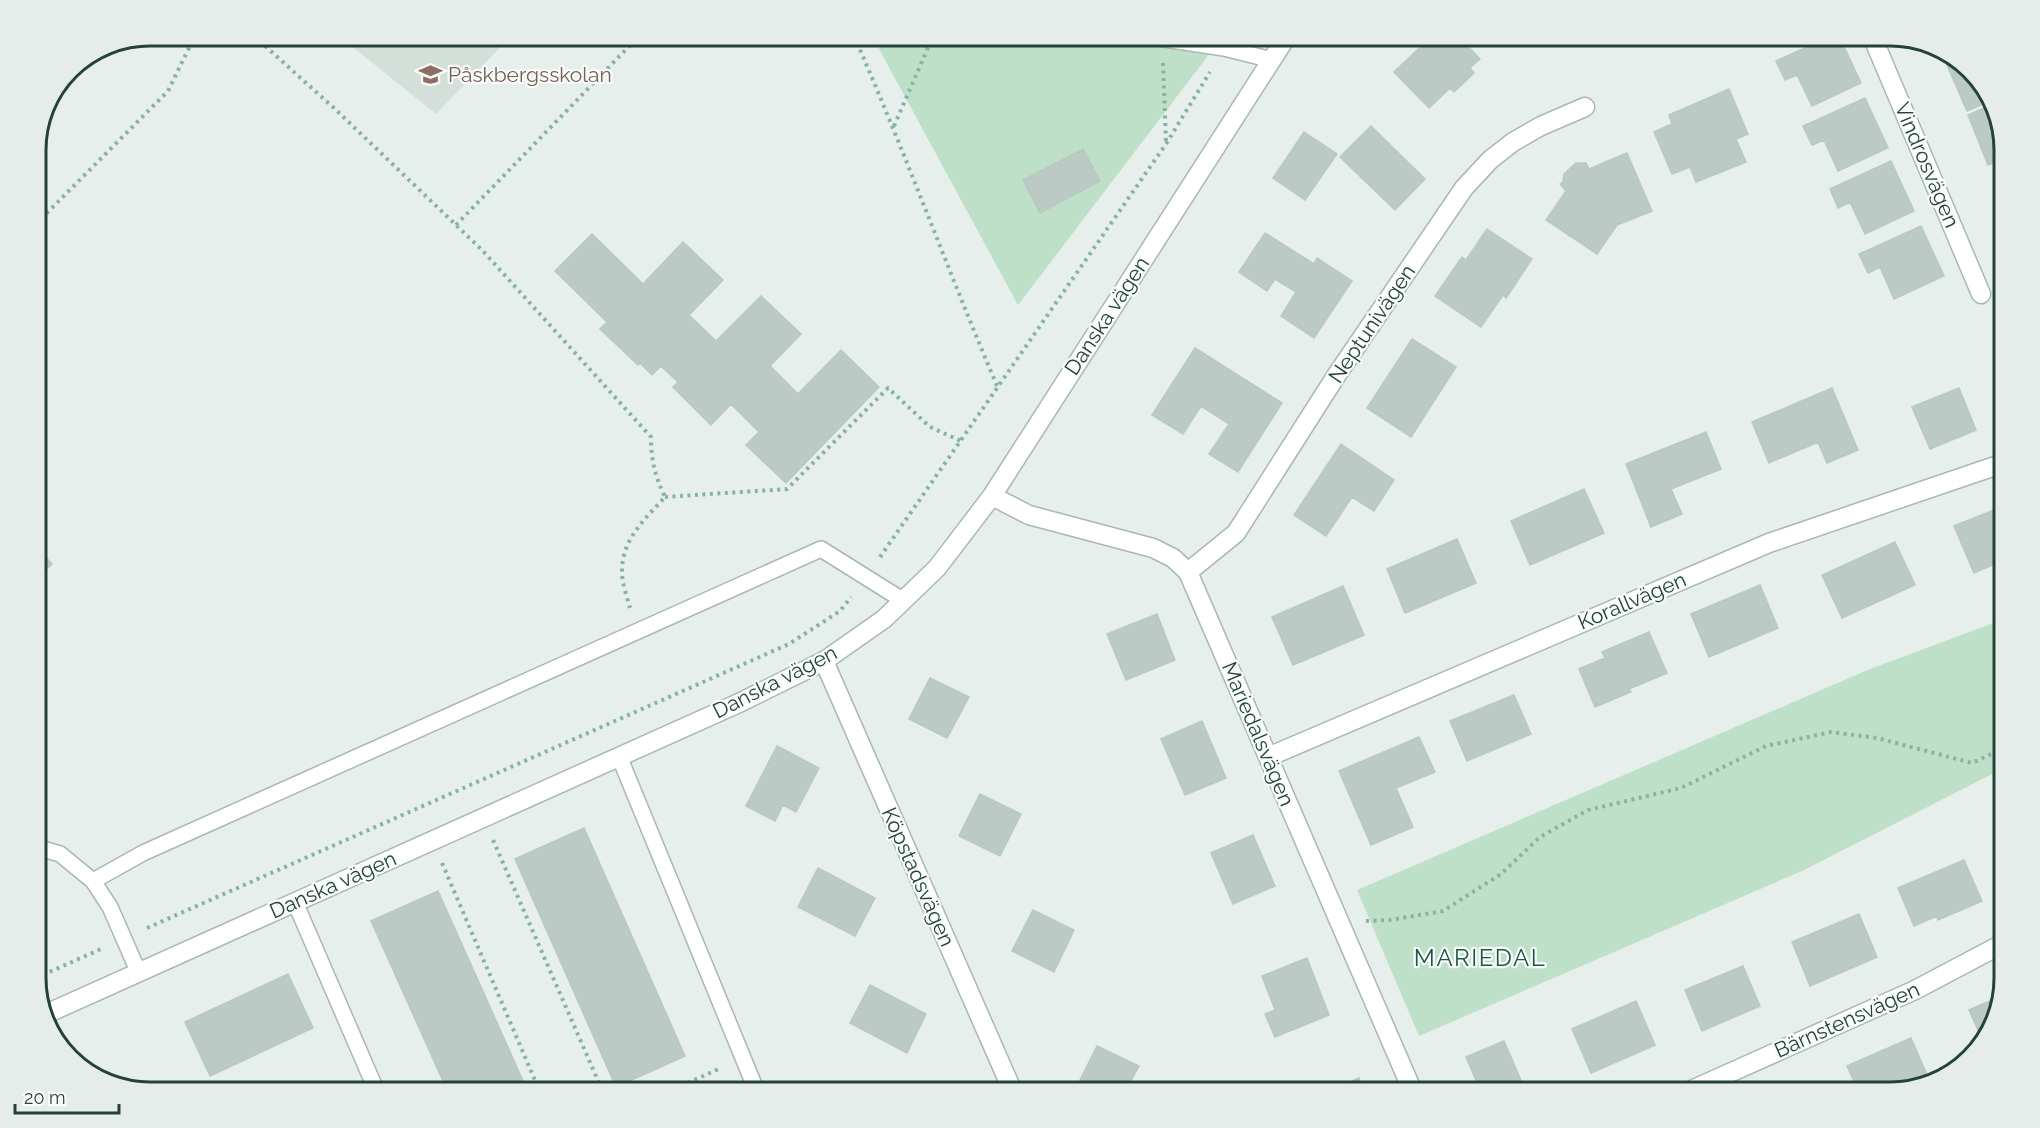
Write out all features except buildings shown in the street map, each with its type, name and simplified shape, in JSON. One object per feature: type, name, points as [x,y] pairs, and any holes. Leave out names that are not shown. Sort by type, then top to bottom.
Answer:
[{"type":"street","name":"Danska vägen","points":[[52,1011],[739,703],[824,661],[885,619],[937,568],[992,496],[1281,46]]},
{"type":"street","name":"Vindrosvägen","points":[[1876,46],[1981,294]]},
{"type":"street","name":"Neptunivägen","points":[[1188,572],[1236,533],[1336,376],[1464,188],[1490,160],[1513,142],[1585,106]]},
{"type":"street","name":"Korallvägen","points":[[1268,757],[1769,543],[1993,467]]},
{"type":"street","name":"Mariedalsvägen","points":[[992,496],[1029,515],[1153,548],[1173,558],[1188,572],[1409,1082]]},
{"type":"street","name":"Köpstadsvägen","points":[[824,661],[1009,1082]]},
{"type":"street","name":"Bärnstensvägen","points":[[1710,1082],[1915,990],[1994,948]]},
{"type":"lane","points":[[1212,46],[1272,60]]},
{"type":"lane","points":[[93,881],[143,853],[821,549],[904,601]]},
{"type":"lane","points":[[619,756],[753,1082]]},
{"type":"lane","points":[[47,850],[60,854],[93,881],[110,907],[138,971]]},
{"type":"lane","points":[[295,902],[373,1082]]},
{"type":"path","points":[[47,213],[168,91],[189,46]]},
{"type":"path","points":[[265,46],[334,108],[482,250],[651,437],[651,456],[655,476],[665,497]]},
{"type":"path","points":[[456,225],[629,46]]},
{"type":"path","points":[[858,46],[894,127],[963,307],[998,388]]},
{"type":"path","points":[[894,127],[929,46]]},
{"type":"path","points":[[1158,46],[1163,64],[1166,144]]},
{"type":"path","points":[[635,632],[622,572],[626,550],[635,529],[665,497],[787,489],[888,388],[930,427],[960,441]]},
{"type":"path","points":[[1338,922],[1390,920],[1443,910],[1501,874],[1540,837],[1588,810],[1681,788],[1766,746],[1831,732],[1877,738],[1972,763],[1994,753]]},
{"type":"path","points":[[484,818],[599,1082]]},
{"type":"path","points":[[432,840],[536,1082]]},
{"type":"path","points":[[689,1082],[742,1058]]},
{"type":"shaded area","name":"Påskbergsskolan","points":[[351,46],[501,46],[436,114]]},
{"type":"green space","points":[[877,46],[1215,46],[1018,305]]},
{"type":"green space","points":[[1994,623],[1994,773],[1802,871],[1419,1036],[1357,890],[1870,669]]},
{"type":"place","name":"Påskbergsskolan","points":[[430,75]]},
{"type":"district","name":"MARIEDAL","points":[[1480,958]]}]
